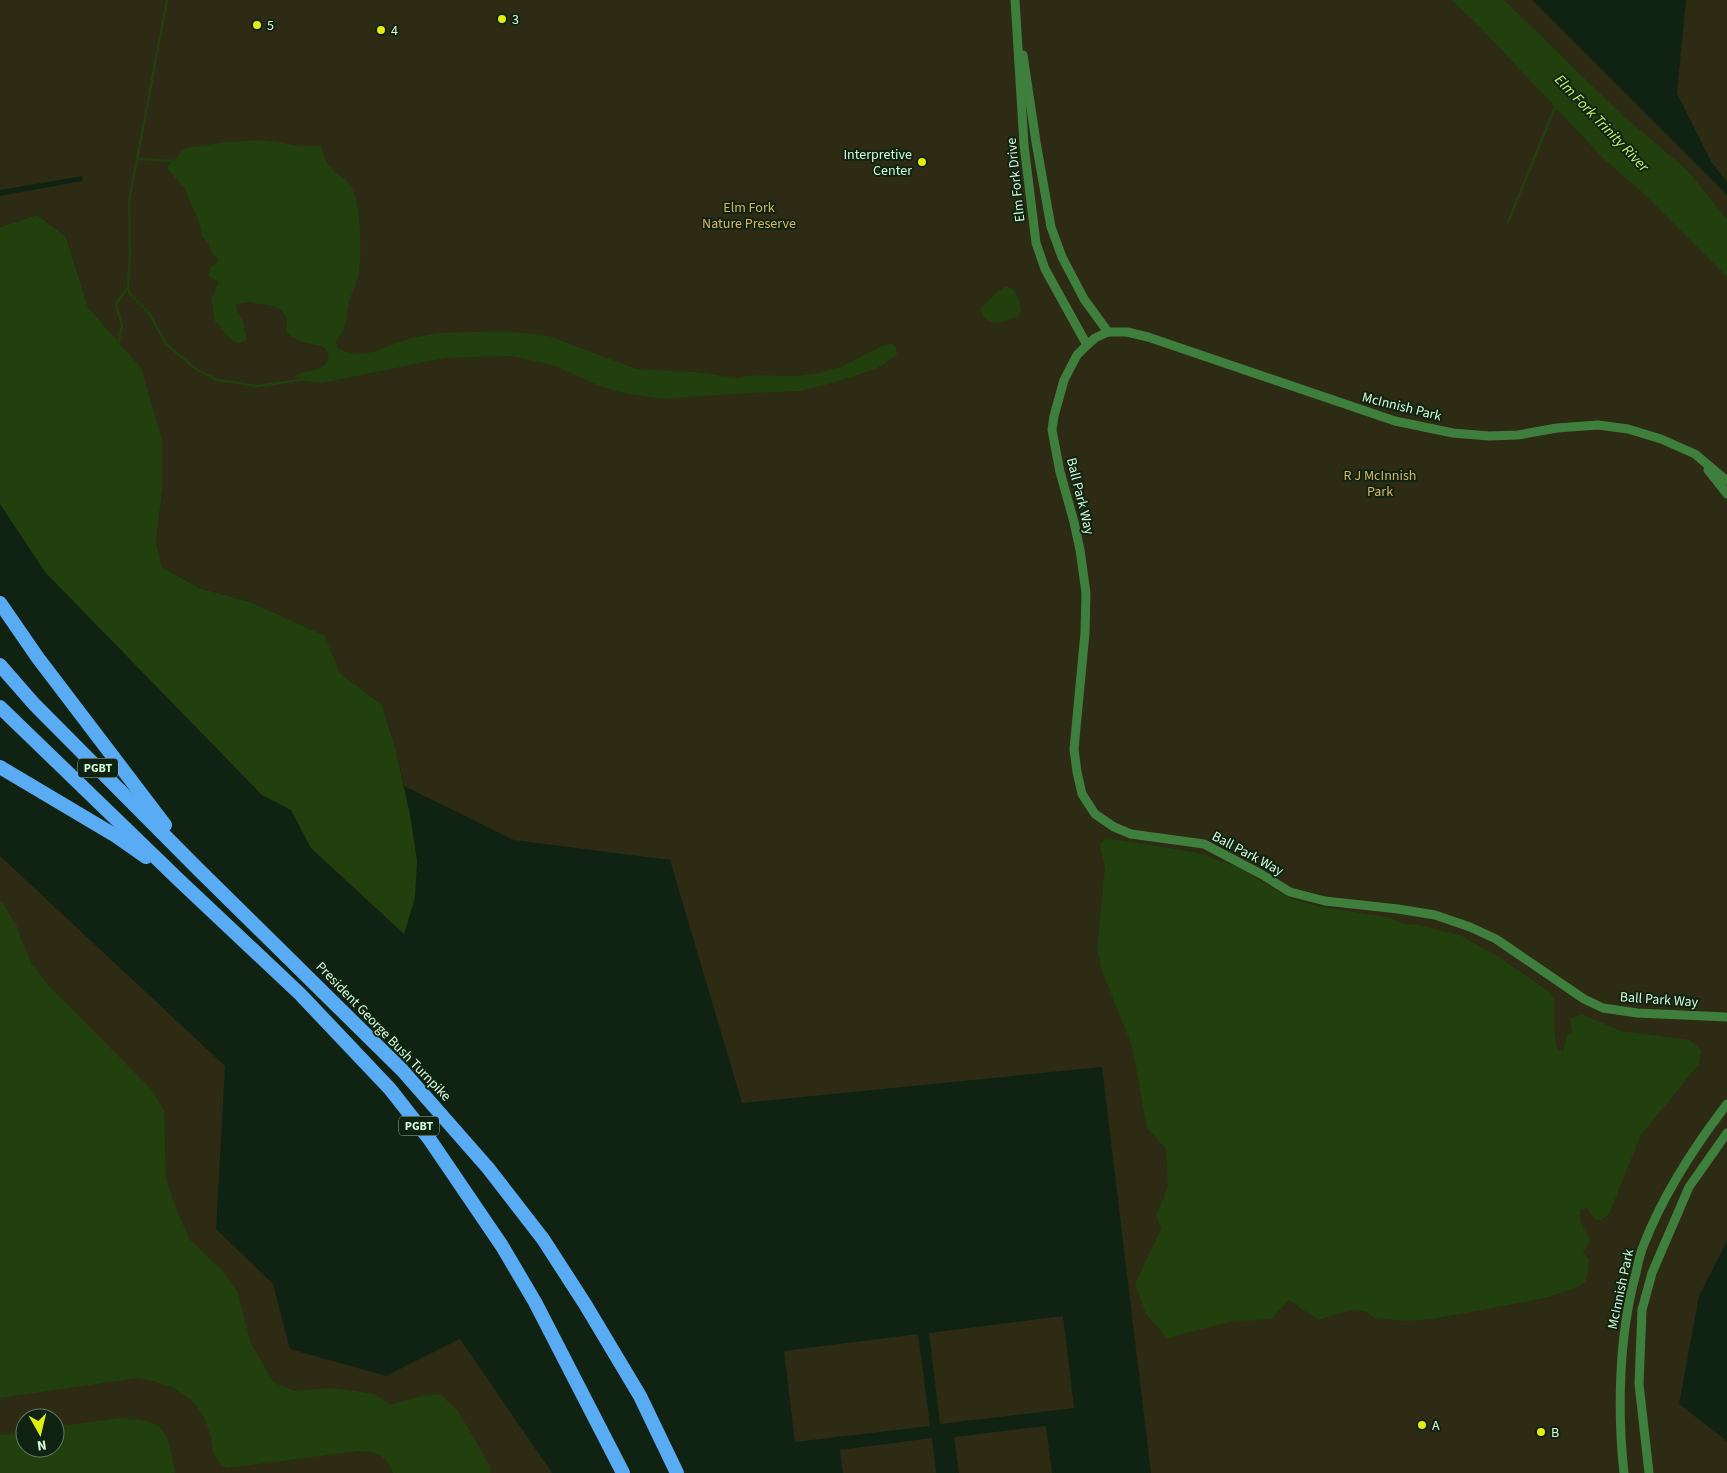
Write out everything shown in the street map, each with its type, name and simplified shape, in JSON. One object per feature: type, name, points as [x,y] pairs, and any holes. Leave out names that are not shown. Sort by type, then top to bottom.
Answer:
[{"type":"highway","points":[[0,604],[38,658],[199,870]]},
{"type":"highway","name":"President George Bush Turnpike","points":[[0,664],[34,704],[402,1070],[488,1168],[544,1239],[585,1304],[640,1396],[678,1473]]},
{"type":"highway","name":"PGBT","points":[[0,707],[300,994],[390,1090],[430,1140],[492,1231],[535,1302],[623,1473]]},
{"type":"highway","points":[[0,767],[116,836],[180,881]]},
{"type":"highway","points":[[595,1418],[614,1473]]},
{"type":"street","name":"Elm Fork Drive","points":[[1015,0],[1036,142],[1051,227],[1062,257],[1084,298],[1108,332]]},
{"type":"street","name":"Elm Fork Drive","points":[[1015,0],[1024,145],[1036,243],[1045,269],[1087,345]]},
{"type":"street","name":"Ball Park Way","points":[[1108,332],[1095,338],[1077,355],[1064,380],[1052,430],[1060,472],[1080,550],[1086,593],[1085,633],[1074,749],[1076,772],[1082,794],[1095,814],[1114,827],[1131,834],[1204,844],[1261,874],[1290,892],[1325,900],[1398,908],[1435,915],[1470,927],[1496,939],[1584,999],[1603,1008],[1637,1013],[1727,1017]]},
{"type":"street","name":"McInnish Park","points":[[1108,332],[1127,332],[1148,338],[1395,421],[1453,433],[1489,436],[1518,435],[1557,428],[1598,425],[1636,431],[1661,439],[1695,454],[1727,481]]},
{"type":"street","name":"McInnish Park","points":[[1695,454],[1727,494]]},
{"type":"street","name":"McInnish Park","points":[[1624,1473],[1621,1382],[1624,1332],[1631,1290],[1643,1245],[1685,1164],[1727,1104]]},
{"type":"street","name":"McInnish Park","points":[[1649,1473],[1638,1384],[1642,1310],[1652,1274],[1689,1187],[1727,1134]]},
{"type":"green space","points":[[0,0],[1532,0],[1727,195],[1727,1241],[1699,1296],[1679,1404],[1727,1441],[1727,1473],[1151,1473],[1102,1067],[742,1103],[670,860],[514,840],[404,786],[382,705],[340,673],[324,636],[250,602],[199,588],[162,567],[156,541],[162,492],[162,440],[108,330],[88,307],[66,237],[37,215],[0,227],[0,196],[82,181],[83,176],[0,190]]},
{"type":"green space","points":[[1686,0],[1727,0],[1727,182],[1712,163],[1677,93]]},
{"type":"green space","points":[[0,856],[225,1066],[216,1229],[273,1284],[290,1349],[386,1376],[460,1339],[552,1473],[0,1473]]},
{"type":"green space","points":[[1063,1316],[1074,1408],[940,1424],[929,1333]]},
{"type":"green space","points":[[918,1334],[930,1426],[795,1442],[784,1351]]},
{"type":"green space","points":[[1046,1426],[1052,1473],[959,1473],[954,1437]]},
{"type":"green space","points":[[932,1438],[936,1473],[843,1473],[840,1450]]},
{"type":"water","name":"Elm Fork Trinity River","points":[[1451,0],[1504,0],[1621,114],[1687,170],[1727,219],[1727,277],[1643,193],[1603,158],[1476,23]]},
{"type":"water","points":[[263,140],[300,146],[321,146],[328,164],[352,188],[359,220],[359,271],[349,302],[344,328],[336,341],[337,348],[349,353],[373,352],[411,338],[441,333],[504,331],[549,336],[636,369],[694,372],[737,378],[753,375],[795,376],[822,372],[841,367],[882,346],[892,343],[896,346],[897,355],[876,369],[799,391],[666,399],[629,394],[602,387],[553,365],[511,356],[445,358],[322,383],[300,380],[294,377],[318,369],[327,363],[328,351],[321,346],[300,341],[286,332],[287,320],[284,313],[277,307],[249,302],[236,304],[236,309],[243,321],[247,340],[238,343],[230,339],[218,323],[215,322],[211,296],[215,294],[219,282],[208,276],[211,266],[217,264],[218,258],[212,254],[209,244],[202,236],[199,222],[184,187],[167,169],[185,148],[228,142]]},
{"type":"water","points":[[37,215],[66,237],[88,307],[141,368],[162,440],[162,492],[156,541],[162,567],[199,588],[250,602],[325,636],[340,673],[382,705],[396,751],[410,815],[417,861],[415,898],[404,934],[311,848],[291,810],[262,795],[45,572],[0,504],[0,227]]},
{"type":"water","points":[[1005,287],[1012,289],[1017,295],[1021,310],[1019,316],[999,323],[991,322],[982,316],[981,308]]},
{"type":"water","points":[[1105,838],[1194,852],[1238,867],[1290,898],[1320,907],[1388,917],[1404,924],[1418,925],[1460,935],[1499,957],[1548,991],[1554,1000],[1554,1029],[1557,1048],[1563,1052],[1567,1035],[1572,1033],[1570,1019],[1581,1014],[1621,1031],[1690,1040],[1701,1050],[1699,1064],[1641,1135],[1609,1214],[1601,1220],[1596,1220],[1587,1208],[1580,1210],[1580,1220],[1590,1240],[1583,1253],[1589,1260],[1587,1278],[1584,1283],[1550,1297],[1433,1319],[1405,1321],[1375,1318],[1365,1311],[1350,1310],[1318,1320],[1289,1300],[1271,1319],[1230,1322],[1167,1338],[1146,1314],[1135,1284],[1161,1229],[1156,1215],[1168,1187],[1166,1149],[1147,1128],[1132,1046],[1102,971],[1097,949],[1105,869],[1100,845]]},
{"type":"water","points":[[0,900],[16,924],[32,964],[48,985],[151,1089],[164,1110],[166,1179],[177,1211],[190,1240],[221,1269],[238,1293],[251,1344],[274,1383],[295,1391],[333,1388],[374,1394],[390,1405],[420,1396],[440,1394],[458,1411],[490,1466],[490,1473],[393,1473],[384,1458],[371,1452],[359,1451],[226,1468],[214,1454],[210,1434],[203,1416],[197,1407],[181,1392],[171,1387],[137,1378],[0,1398]]},
{"type":"water","points":[[119,1418],[147,1421],[162,1429],[166,1436],[170,1445],[175,1473],[0,1473],[0,1435],[15,1433],[15,1458],[65,1458],[65,1426]]},
{"type":"waterway","points":[[118,345],[122,326],[116,304],[128,287],[130,251],[129,202],[167,0]]},
{"type":"waterway","points":[[1508,222],[1556,105]]},
{"type":"waterway","points":[[138,159],[174,161]]},
{"type":"waterway","points":[[128,287],[130,294],[149,313],[166,344],[196,369],[217,380],[258,386],[300,380]]},
{"type":"place","name":"3","points":[[502,19]]},
{"type":"place","name":"5","points":[[257,25]]},
{"type":"place","name":"4","points":[[381,30]]},
{"type":"place","name":"Interpretive Center","points":[[922,162]]},
{"type":"place","name":"A","points":[[1422,1425]]},
{"type":"place","name":"B","points":[[1541,1432]]},
{"type":"park label","name":"Elm Fork Nature Preserve","points":[[749,216]]},
{"type":"park label","name":"R J McInnish Park","points":[[1380,484]]}]
